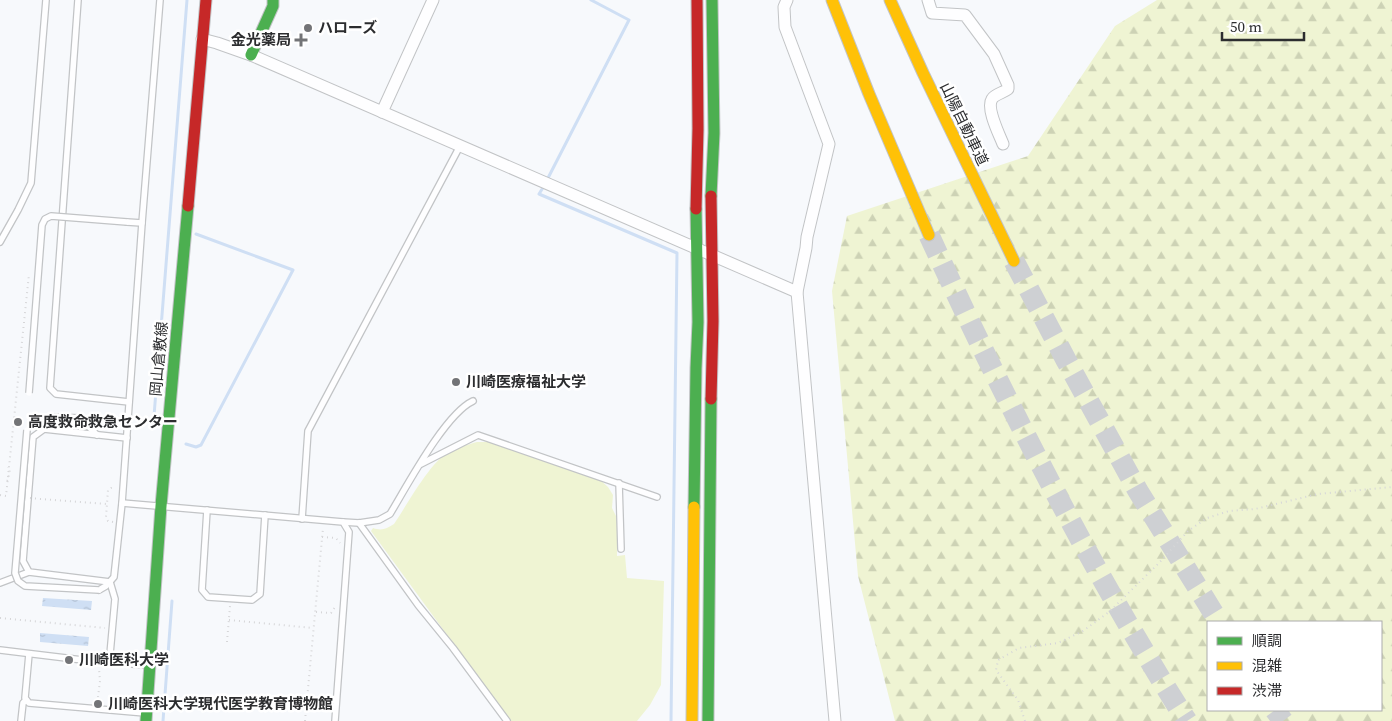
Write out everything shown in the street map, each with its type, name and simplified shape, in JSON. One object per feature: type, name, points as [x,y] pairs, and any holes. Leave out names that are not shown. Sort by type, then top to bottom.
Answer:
[{"type":"main road","name":"岡山倉敷線","points":[[146,717],[162,506],[206,0]]},
{"type":"main road","points":[[251,55],[273,6],[273,0]]},
{"type":"main road","points":[[692,721],[698,314],[697,0]]},
{"type":"main road","points":[[708,721],[713,321],[711,185],[714,132],[712,0]]},
{"type":"main road","points":[[832,0],[868,94],[930,235]]},
{"type":"main road","name":"山陽自動車道","points":[[890,0],[923,73],[1014,261]]},
{"type":"street","points":[[382,112],[433,0]]},
{"type":"street","points":[[776,0],[783,18]]},
{"type":"street","points":[[787,0],[784,7],[784,27],[829,144],[796,292],[835,721]]},
{"type":"street","points":[[928,0],[932,13],[965,15],[994,54],[1008,84],[1008,89],[992,97],[989,108],[1003,144]]},
{"type":"street","points":[[202,39],[217,42],[251,55],[796,292]]},
{"type":"lane","points":[[0,242],[31,183],[46,0]]},
{"type":"lane","points":[[78,0],[50,388],[56,394],[129,402]]},
{"type":"lane","points":[[27,430],[15,573],[18,581],[25,586],[99,590],[114,577],[122,502],[160,0]]},
{"type":"lane","points":[[302,518],[308,431],[460,146]]},
{"type":"lane","points":[[29,393],[42,225],[45,219],[51,216],[142,223]]},
{"type":"lane","points":[[122,502],[342,522],[359,523],[379,520],[390,514],[439,435],[465,405],[473,401]]},
{"type":"lane","points":[[29,572],[23,561],[33,437],[44,429],[50,417],[80,418],[98,435]]},
{"type":"lane","points":[[44,429],[127,438]]},
{"type":"lane","points":[[421,464],[478,435],[657,496]]},
{"type":"lane","points":[[619,484],[620,550]]},
{"type":"lane","points":[[207,510],[202,590],[208,597],[231,599],[252,600],[260,594],[265,515]]},
{"type":"lane","points":[[335,721],[349,532],[342,522]]},
{"type":"lane","points":[[359,523],[418,605],[454,648],[507,721]]},
{"type":"lane","points":[[0,583],[29,572],[110,582]]},
{"type":"lane","points":[[99,662],[110,654],[115,599],[110,582]]},
{"type":"lane","points":[[0,650],[99,662],[150,665]]},
{"type":"lane","points":[[29,654],[25,698],[28,703],[146,717]]},
{"type":"lane","points":[[21,721],[22,703],[26,700]]},
{"type":"path","points":[[6,496],[29,273]]},
{"type":"path","points":[[1025,721],[1018,700],[996,670],[998,660],[1019,648],[1058,643],[1083,631],[1109,612],[1158,564],[1188,531],[1207,518],[1230,511],[1255,509],[1318,494],[1392,487]]},
{"type":"path","points":[[114,522],[108,521],[106,517],[108,490],[116,488]]},
{"type":"path","points":[[0,496],[11,497]]},
{"type":"path","points":[[40,499],[107,504]]},
{"type":"path","points":[[305,721],[323,520]]},
{"type":"path","points":[[322,537],[336,538],[341,544]]},
{"type":"path","points":[[227,642],[231,599]]},
{"type":"path","points":[[315,612],[330,613],[337,604]]},
{"type":"path","points":[[0,618],[112,628]]},
{"type":"path","points":[[229,620],[313,628]]},
{"type":"path","points":[[98,697],[100,681],[99,662]]},
{"type":"green space","points":[[1157,0],[1392,0],[1392,721],[895,721],[858,576],[832,291],[847,216],[1028,156],[1115,26]]},
{"type":"green space","points":[[477,442],[491,442],[598,478],[608,487],[613,495],[612,508],[618,520],[617,556],[625,555],[627,578],[664,581],[661,685],[650,705],[637,721],[510,721],[371,531],[373,528],[384,529],[394,524],[426,475],[448,452]]},
{"type":"water","points":[[43,598],[92,601],[91,610],[42,606]]},
{"type":"water","points":[[40,633],[89,637],[88,646],[40,642]]},
{"type":"waterway","points":[[154,416],[187,0]]},
{"type":"waterway","points":[[547,180],[629,20],[591,0]]},
{"type":"waterway","points":[[544,186],[539,194],[677,253],[671,721]]},
{"type":"waterway","points":[[186,444],[196,447],[201,445],[293,270],[196,234]]},
{"type":"waterway","points":[[163,721],[172,601]]},
{"type":"tunnel","points":[[929,235],[1049,481],[1128,624],[1187,721]]},
{"type":"tunnel","points":[[1014,261],[1138,491],[1218,621]]},
{"type":"tunnel","points":[[1276,711],[1283,721]]},
{"type":"traffic: fast","points":[[251,55],[273,6],[273,0]]},
{"type":"traffic: fast","points":[[711,196],[714,133],[712,0]]},
{"type":"traffic: fast","points":[[146,721],[161,506],[188,206]]},
{"type":"traffic: fast","points":[[694,507],[698,322],[696,209]]},
{"type":"traffic: fast","points":[[708,721],[711,399]]},
{"type":"traffic: slow","points":[[832,0],[869,94],[929,235]]},
{"type":"traffic: slow","points":[[890,0],[923,73],[1014,261]]},
{"type":"traffic: slow","points":[[692,721],[694,507]]},
{"type":"traffic: jam","points":[[188,206],[206,0]]},
{"type":"traffic: jam","points":[[696,209],[698,129],[697,0]]},
{"type":"traffic: jam","points":[[711,196],[713,321],[711,399]]},
{"type":"place","name":"ハローズ","points":[[308,28]]},
{"type":"place","name":"金光薬局","points":[[301,40]]},
{"type":"place","name":"川崎医療福祉大学","points":[[456,382]]},
{"type":"place","name":"高度救命救急センター","points":[[18,422]]},
{"type":"place","name":"川崎医科大学","points":[[69,660]]},
{"type":"place","name":"川崎医科大学現代医学教育博物館","points":[[98,704]]}]
